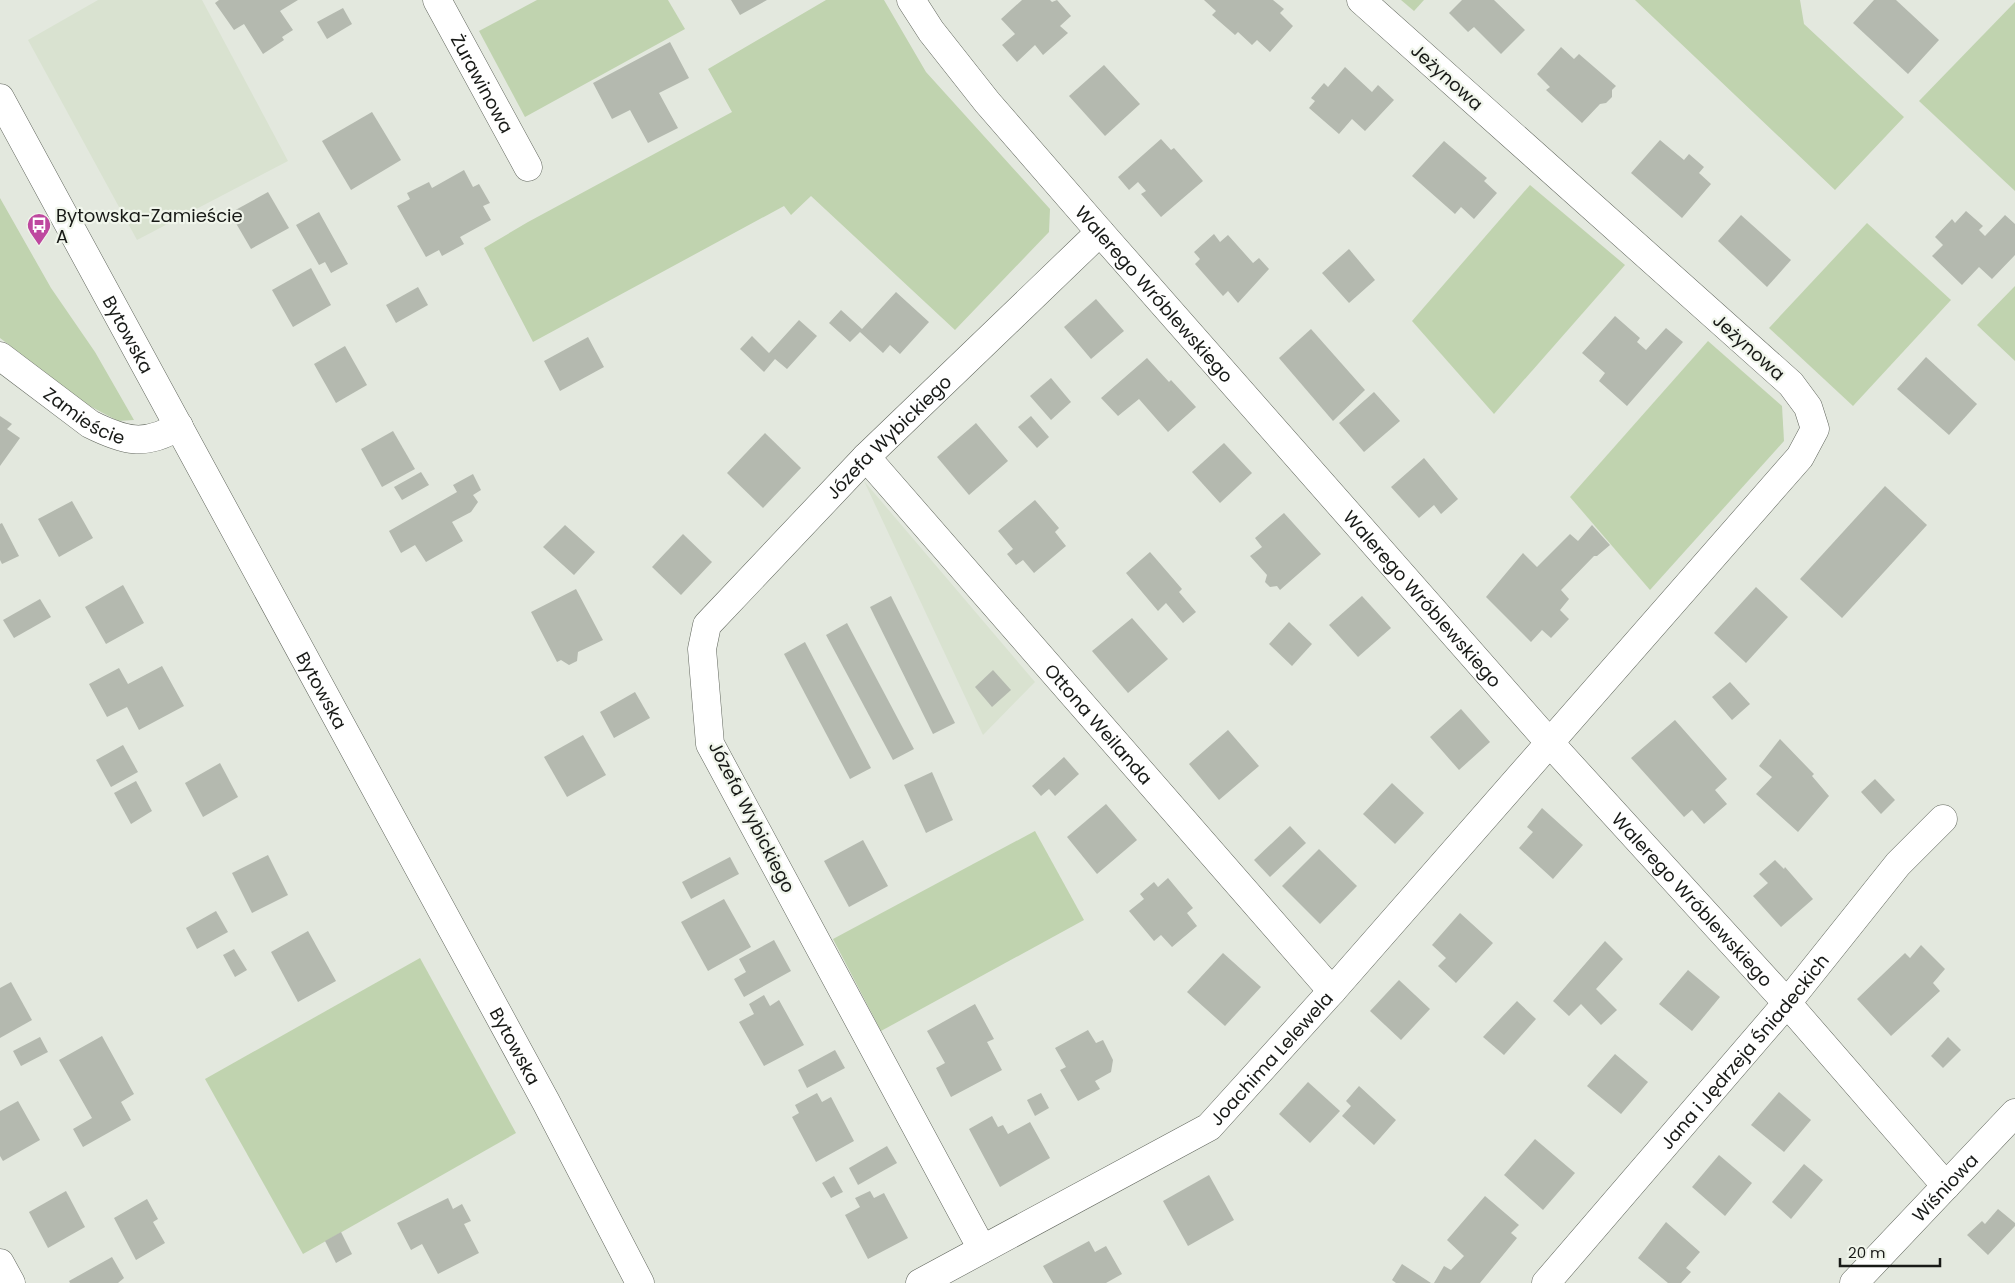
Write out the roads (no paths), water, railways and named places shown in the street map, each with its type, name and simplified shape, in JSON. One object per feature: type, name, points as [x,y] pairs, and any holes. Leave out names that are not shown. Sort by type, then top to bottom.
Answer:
[{"type":"street","name":"Żurawinowa","points":[[436,0],[528,167]]},
{"type":"street","name":"Walerego Wróblewskiego","points":[[911,0],[931,31],[987,102],[1100,232],[1549,742],[1787,1003],[1946,1186]]},
{"type":"street","name":"Jeżynowa","points":[[1362,0],[1791,384],[1808,407],[1815,429],[1800,457],[1549,742]]},
{"type":"street","name":"Bytowska","points":[[2,107],[179,426],[541,1094],[640,1283]]},
{"type":"street","name":"Józefa Wybickiego","points":[[982,1249],[710,744],[702,649],[706,625],[866,457],[1100,232]]},
{"type":"street","name":"Zamieście","points":[[0,356],[90,424],[105,432],[135,440],[150,440],[179,426]]},
{"type":"street","name":"Ottona Weilanda","points":[[866,457],[1332,991]]},
{"type":"street","name":"Joachima Lelewela","points":[[920,1283],[1209,1127],[1332,991],[1549,742]]},
{"type":"street","name":"Jana i Jędrzeja Śniadeckich","points":[[1546,1283],[1787,1003],[1898,864],[1943,820]]},
{"type":"street","name":"Wiśniowa","points":[[1854,1283],[2015,1113]]},
{"type":"street","points":[[0,1262],[11,1283]]},
{"type":"place","name":"Bytowska-Zamieście A","points":[[39,246]]}]
